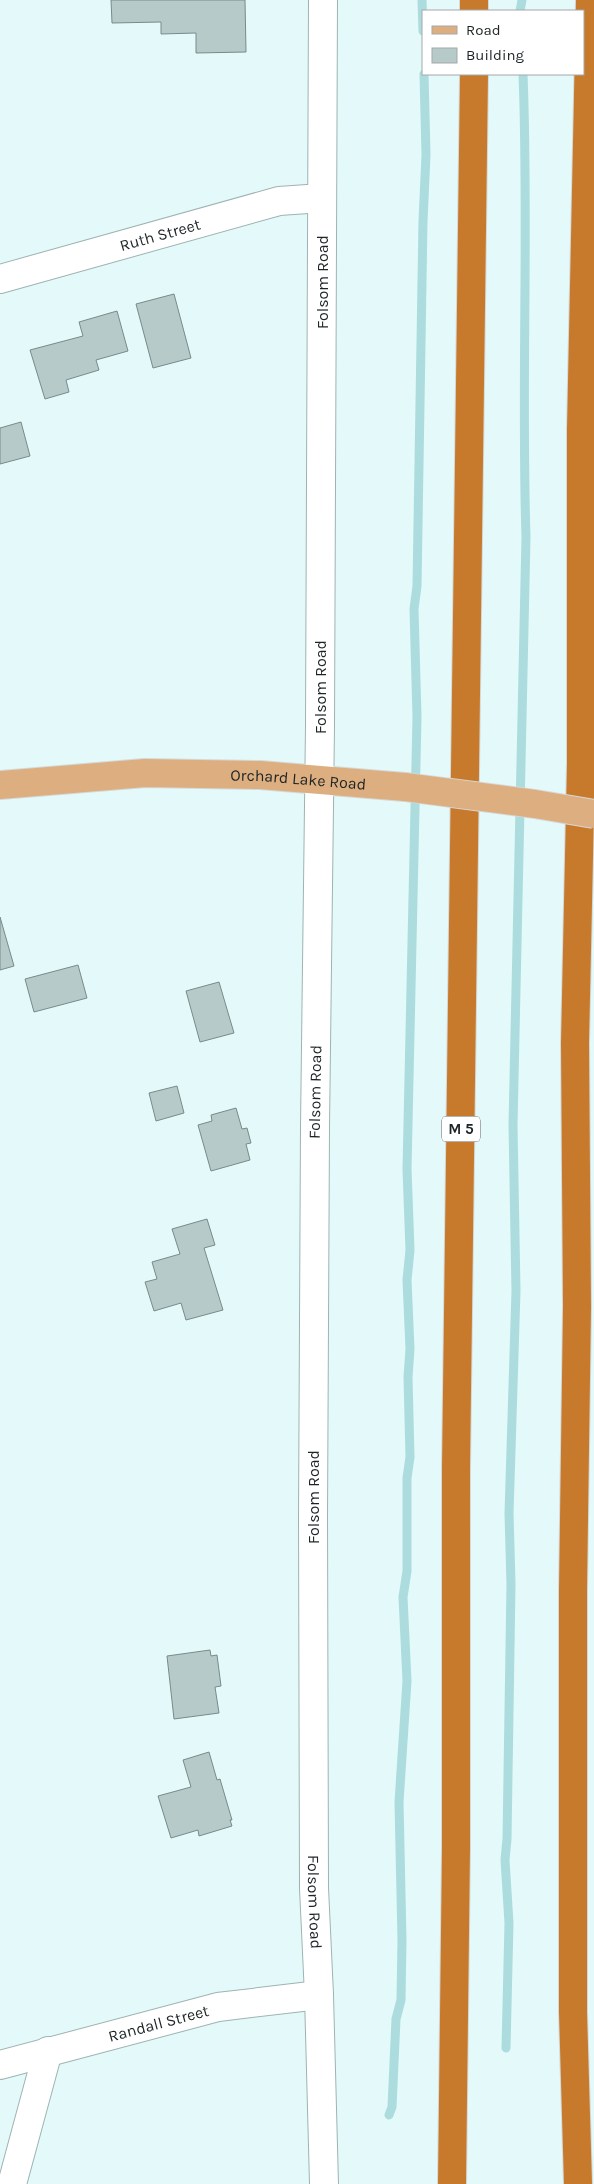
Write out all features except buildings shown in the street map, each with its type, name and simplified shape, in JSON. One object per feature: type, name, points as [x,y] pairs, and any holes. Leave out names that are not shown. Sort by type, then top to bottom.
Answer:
[{"type":"highway","points":[[578,2184],[573,2012],[573,1591],[577,1308],[576,1043],[581,763],[581,429],[590,0]]},
{"type":"highway","name":"M 5","points":[[452,2184],[456,1848],[456,1468],[474,75]]},
{"type":"main road","name":"Orchard Lake Road","points":[[0,785],[145,773],[260,775],[405,787],[535,804],[594,814]]},
{"type":"street","name":"Folsom Road","points":[[323,0],[313,1547],[314,1888],[320,1995],[324,2184]]},
{"type":"street","name":"Ruth Street","points":[[0,279],[279,202],[322,198]]},
{"type":"street","name":"Randall Street","points":[[0,2065],[218,2007],[320,1995]]},
{"type":"street","points":[[12,2184],[48,2051]]},
{"type":"waterway","points":[[422,0],[422,10]]},
{"type":"waterway","points":[[520,10],[522,0]]},
{"type":"waterway","points":[[389,2115],[392,2107],[396,2019],[401,2000],[402,1940],[399,1802],[407,1681],[403,1597],[407,1571],[407,1478],[410,1457],[408,1377],[410,1349],[407,1280],[410,1250],[407,1169],[417,717],[414,609],[417,586],[423,221],[426,155],[424,75]]},
{"type":"waterway","points":[[506,2048],[509,1923],[505,1860],[507,1839],[511,1584],[509,1513],[516,1291],[513,1125],[526,537],[524,421],[525,132],[523,75]]}]
